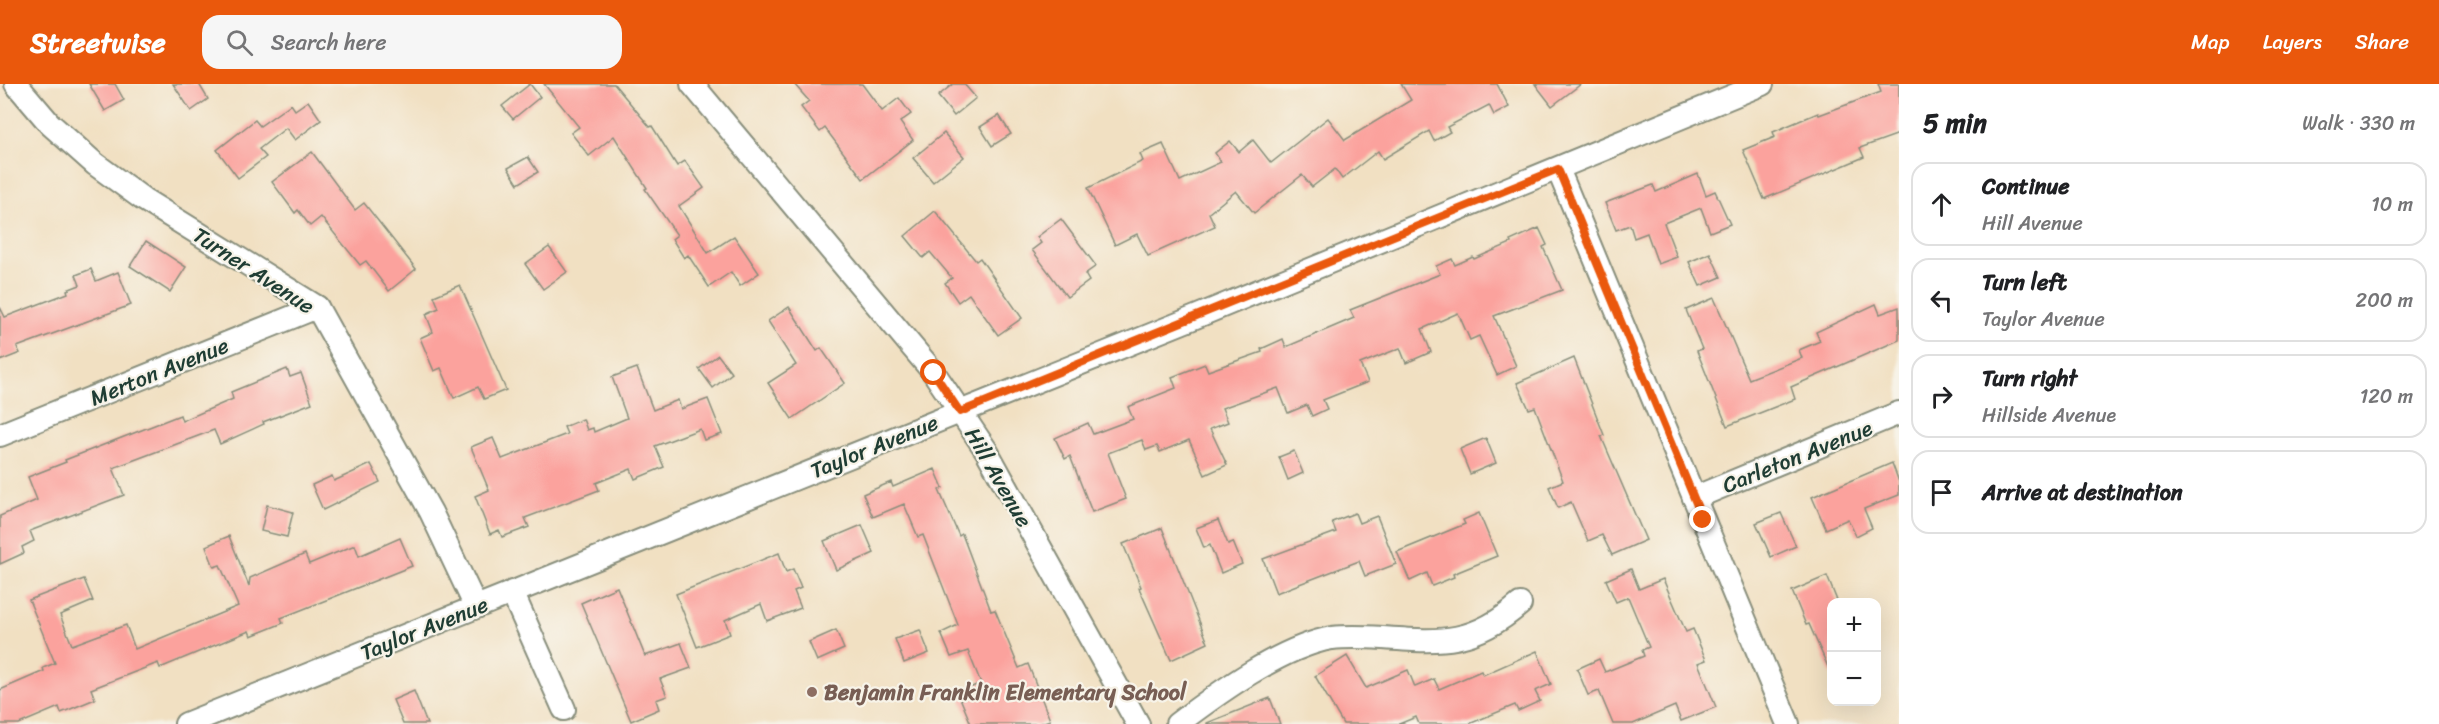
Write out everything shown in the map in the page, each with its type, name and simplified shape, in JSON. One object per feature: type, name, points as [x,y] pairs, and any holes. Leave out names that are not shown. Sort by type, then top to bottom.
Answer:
[{"type":"street","name":"Turner Avenue","points":[[16,84],[50,123],[95,164],[143,199],[317,308],[431,512],[476,607]]},
{"type":"street","name":"Hill Avenue","points":[[692,84],[934,373],[986,450],[1138,724]]},
{"type":"street","name":"Taylor Avenue","points":[[186,724],[1558,169],[1752,86]]},
{"type":"street","points":[[1558,169],[1788,724]]},
{"type":"street","name":"Merton Avenue","points":[[0,435],[317,308]]},
{"type":"street","name":"Carleton Avenue","points":[[1694,498],[1899,413]]},
{"type":"street","points":[[512,592],[564,709]]},
{"type":"street","points":[[1177,724],[1240,680],[1311,643],[1355,636],[1428,641],[1451,640],[1488,628],[1520,604]]},
{"type":"building","points":[[89,84],[115,84],[124,100],[105,111]]},
{"type":"building","points":[[173,84],[199,84],[208,99],[191,111]]},
{"type":"building","points":[[530,84],[540,97],[513,119],[502,106]]},
{"type":"building","points":[[544,84],[614,84],[650,127],[652,126],[677,166],[685,161],[704,188],[679,206],[708,253],[734,236],[759,273],[740,286],[731,272],[709,287],[688,255],[684,258],[672,239],[677,235],[645,189],[647,188],[614,136],[589,156],[571,133],[579,127]]},
{"type":"building","points":[[794,84],[862,84],[882,111],[899,98],[911,114],[900,122],[913,140],[863,179],[825,128],[820,132],[801,107],[809,101]]},
{"type":"building","points":[[953,84],[964,84],[976,98],[954,116],[938,96]]},
{"type":"building","points":[[1401,84],[1497,84],[1509,107],[1494,115],[1489,105],[1447,127],[1450,132],[1434,141],[1429,131],[1383,159],[1378,151],[1342,179],[1335,169],[1312,187],[1302,175],[1254,213],[1236,191],[1209,213],[1215,226],[1148,256],[1137,234],[1115,245],[1088,188],[1143,161],[1140,154],[1163,144],[1180,181],[1221,162],[1215,153],[1230,141],[1239,152],[1253,140],[1271,163],[1328,118],[1345,140],[1411,100]]},
{"type":"building","points":[[1535,84],[1581,84],[1552,106]]},
{"type":"building","points":[[1878,84],[1899,84],[1899,134],[1860,148],[1864,157],[1764,199],[1743,150],[1775,137],[1773,132],[1818,113],[1819,115],[1881,92]]},
{"type":"building","points":[[308,101],[321,120],[295,140],[286,128],[259,149],[266,157],[238,178],[217,150],[255,120],[260,126],[291,104],[295,110]]},
{"type":"building","points":[[999,115],[1011,134],[992,146],[980,127]]},
{"type":"building","points":[[944,133],[964,157],[933,182],[913,158]]},
{"type":"building","points":[[312,152],[355,210],[364,203],[416,269],[389,291],[366,261],[360,265],[321,217],[310,226],[298,210],[295,213],[272,182]]},
{"type":"building","points":[[528,157],[538,172],[518,184],[508,168]]},
{"type":"building","points":[[1698,174],[1706,195],[1715,191],[1730,224],[1710,232],[1701,208],[1664,223],[1677,257],[1658,264],[1647,233],[1634,238],[1630,225],[1616,230],[1605,203],[1653,185],[1656,192]]},
{"type":"building","points":[[935,211],[976,261],[980,258],[1022,318],[998,335],[969,294],[958,302],[945,283],[952,278],[930,252],[923,258],[905,236]]},
{"type":"building","points":[[1061,219],[1096,266],[1085,274],[1089,281],[1067,297],[1032,250],[1041,243],[1037,237]]},
{"type":"building","points":[[1539,228],[1547,245],[1543,247],[1562,290],[1494,316],[1516,366],[1497,375],[1479,336],[1470,340],[1458,313],[1422,329],[1431,352],[1406,363],[1400,348],[1360,364],[1368,382],[1323,400],[1327,409],[1312,416],[1307,405],[1288,413],[1278,388],[1222,408],[1228,422],[1210,429],[1227,465],[1205,475],[1189,440],[1160,452],[1157,446],[1146,450],[1142,440],[1108,453],[1126,499],[1092,512],[1070,456],[1065,459],[1055,438],[1088,423],[1093,434],[1133,419],[1128,407],[1176,388],[1172,377],[1205,364],[1208,371],[1262,352],[1261,349],[1283,339],[1286,347],[1354,318],[1350,310],[1440,274],[1436,266],[1452,259],[1455,265],[1473,257],[1474,259]]},
{"type":"building","points":[[146,241],[186,267],[170,292],[130,266]]},
{"type":"building","points":[[549,247],[567,272],[543,289],[525,264]]},
{"type":"building","points":[[1710,253],[1721,277],[1700,286],[1689,262]]},
{"type":"building","points":[[91,269],[96,281],[118,272],[131,305],[17,347],[20,353],[0,361],[0,307],[5,317],[68,293],[67,290],[80,285],[76,275]]},
{"type":"building","points":[[460,285],[506,390],[484,399],[478,387],[454,398],[441,368],[434,371],[420,338],[433,332],[426,314],[439,308],[434,296]]},
{"type":"building","points":[[1714,298],[1749,379],[1802,358],[1799,350],[1820,341],[1816,332],[1876,304],[1880,314],[1899,307],[1899,340],[1791,387],[1795,399],[1727,426],[1697,351],[1702,349],[1686,310]]},
{"type":"building","points":[[789,307],[817,351],[821,348],[845,383],[792,419],[768,383],[796,365],[768,321]]},
{"type":"building","points":[[718,355],[732,373],[713,388],[699,369]]},
{"type":"building","points":[[1574,358],[1604,435],[1601,436],[1646,540],[1612,555],[1602,535],[1588,541],[1571,502],[1558,508],[1549,487],[1563,481],[1535,407],[1529,409],[1517,383]]},
{"type":"building","points":[[637,368],[653,410],[678,400],[681,409],[708,399],[722,434],[704,440],[700,429],[655,446],[664,467],[635,479],[631,469],[596,483],[599,490],[525,518],[529,527],[502,537],[499,530],[490,534],[475,496],[489,490],[471,447],[493,438],[502,459],[567,434],[564,427],[583,419],[587,430],[593,428],[594,432],[627,418],[612,377]]},
{"type":"building","points":[[287,369],[290,377],[301,373],[312,403],[263,422],[264,424],[220,444],[214,430],[113,468],[124,495],[30,531],[34,541],[22,547],[24,553],[0,564],[0,516],[37,500],[28,477],[180,415],[182,421],[233,399],[231,392]]},
{"type":"building","points":[[1486,438],[1496,463],[1470,474],[1460,449]]},
{"type":"building","points":[[1294,451],[1303,473],[1288,480],[1279,457]]},
{"type":"building","points":[[1892,463],[1899,482],[1899,495],[1864,509],[1872,528],[1856,536],[1848,519],[1826,529],[1812,497]]},
{"type":"building","points":[[371,464],[380,482],[323,510],[312,485],[332,476],[334,481]]},
{"type":"building","points":[[935,469],[943,488],[939,490],[959,536],[962,534],[991,611],[995,610],[1019,668],[1028,664],[1050,720],[1039,724],[971,724],[958,693],[981,683],[968,651],[951,657],[941,633],[958,625],[923,535],[918,537],[904,504],[873,517],[863,494],[891,482],[893,487]]},
{"type":"building","points":[[267,505],[293,512],[287,537],[261,531]]},
{"type":"building","points":[[1355,513],[1359,523],[1377,516],[1396,564],[1365,576],[1359,561],[1276,593],[1263,559],[1336,532],[1332,522]]},
{"type":"building","points":[[1479,513],[1497,556],[1453,574],[1454,577],[1432,586],[1427,573],[1410,581],[1397,552],[1465,524],[1463,520]]},
{"type":"building","points":[[1781,513],[1796,546],[1771,557],[1756,523]]},
{"type":"building","points":[[1218,520],[1228,544],[1233,542],[1242,564],[1221,573],[1210,545],[1204,548],[1196,528]]},
{"type":"building","points":[[862,525],[874,553],[836,570],[824,541]]},
{"type":"building","points":[[1162,528],[1208,643],[1171,660],[1139,588],[1141,587],[1123,544]]},
{"type":"building","points":[[229,536],[249,586],[250,578],[305,554],[309,564],[355,545],[359,556],[400,538],[412,566],[281,618],[283,623],[251,636],[249,631],[160,668],[158,663],[91,689],[95,699],[61,713],[59,707],[19,724],[0,724],[0,690],[44,671],[43,668],[55,663],[29,600],[84,579],[93,601],[60,615],[72,645],[126,625],[135,649],[238,606],[220,565],[214,567],[206,546]]},
{"type":"building","points":[[779,553],[786,572],[793,569],[801,588],[794,591],[801,608],[767,621],[761,604],[725,620],[730,634],[697,647],[676,594]]},
{"type":"building","points":[[1631,569],[1639,589],[1663,579],[1686,632],[1693,629],[1706,660],[1698,663],[1716,707],[1681,721],[1675,706],[1633,724],[1613,724],[1599,691],[1588,695],[1577,669],[1599,659],[1605,672],[1644,656],[1642,650],[1649,647],[1628,597],[1616,602],[1606,580]]},
{"type":"building","points":[[1827,576],[1836,598],[1827,598],[1827,665],[1809,624],[1806,625],[1792,591]]},
{"type":"building","points":[[617,587],[645,656],[681,643],[691,668],[660,679],[667,696],[656,700],[659,709],[631,721],[581,603]]},
{"type":"building","points":[[836,630],[844,649],[817,661],[809,642]]},
{"type":"building","points":[[920,630],[929,653],[904,663],[895,639]]},
{"type":"building","points":[[1537,651],[1551,684],[1535,691],[1540,701],[1518,711],[1515,705],[1469,724],[1419,724],[1416,717],[1399,724],[1343,724],[1315,676],[1347,656],[1366,688],[1408,670],[1415,687],[1434,679],[1439,689],[1481,671],[1483,675]]},
{"type":"building","points":[[414,691],[427,724],[403,724],[393,700]]},
{"type":"building","points":[[1270,698],[1280,724],[1207,724],[1207,723]]},
{"type":"place","name":"Benjamin Franklin Elementary School","points":[[812,692]]},
{"type":"route","points":[[934,373],[960,412],[1558,169],[1703,520]]}]
